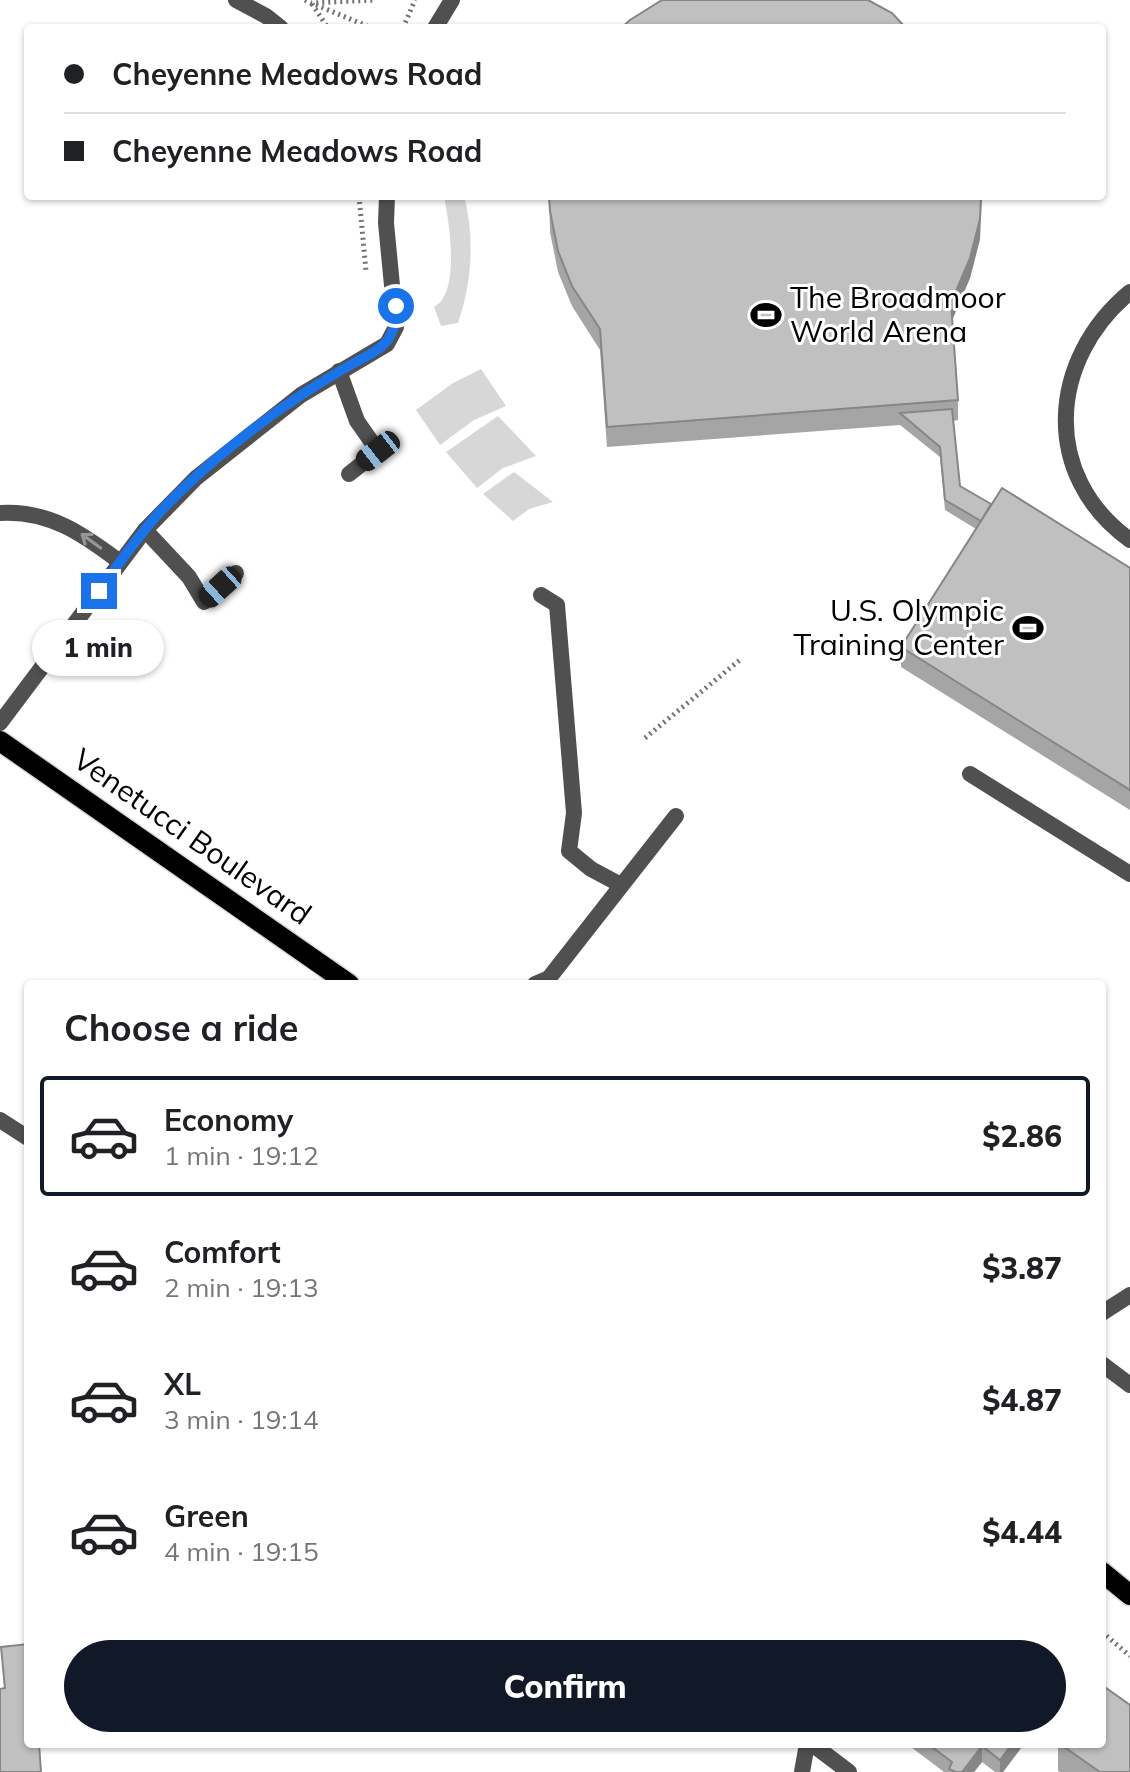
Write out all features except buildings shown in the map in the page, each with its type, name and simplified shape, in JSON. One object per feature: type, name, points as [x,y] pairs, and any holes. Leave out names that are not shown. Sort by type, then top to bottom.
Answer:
[{"type":"main road","name":"Venetucci Boulevard","points":[[0,741],[336,980]]},
{"type":"main road","points":[[1106,1575],[1130,1595]]},
{"type":"street","points":[[236,0],[275,24]]},
{"type":"street","points":[[437,24],[452,0]]},
{"type":"street","points":[[0,723],[120,562],[169,503],[301,395],[387,344],[396,327],[386,223],[387,200]]},
{"type":"street","points":[[1130,292],[1093,330],[1070,381],[1065,408],[1065,435],[1080,483],[1096,509],[1130,540]]},
{"type":"street","points":[[339,371],[357,421],[378,451],[349,474]]},
{"type":"street","points":[[0,513],[34,514],[61,522],[120,562]]},
{"type":"street","points":[[145,530],[189,577],[204,602],[236,573]]},
{"type":"street","points":[[541,595],[557,605],[574,813],[569,851],[591,869],[621,885]]},
{"type":"street","points":[[970,774],[1130,874]]},
{"type":"street","points":[[549,980],[676,816]]},
{"type":"street","points":[[0,1120],[24,1135]]},
{"type":"street","points":[[1106,1310],[1130,1295]]},
{"type":"street","points":[[1106,1367],[1130,1385]]},
{"type":"street","points":[[802,1772],[809,1748]]},
{"type":"street","points":[[816,1748],[849,1772]]},
{"type":"path","points":[[308,2],[375,0]]},
{"type":"path","points":[[405,24],[415,0]]},
{"type":"path","points":[[308,2],[325,24]]},
{"type":"path","points":[[308,2],[362,24]]},
{"type":"path","points":[[645,738],[741,659]]},
{"type":"path","points":[[1106,1635],[1130,1656]]},
{"type":"shaded area","points":[[445,200],[465,200],[471,244],[466,292],[458,323],[441,326],[434,307],[448,287],[451,256]]},
{"type":"shaded area","points":[[481,369],[506,406],[474,420],[440,445],[416,410],[453,383]]},
{"type":"shaded area","points":[[498,416],[536,456],[503,468],[477,488],[446,452]]},
{"type":"shaded area","points":[[514,472],[553,502],[529,509],[513,521],[483,494]]},
{"type":"place","name":"The Broadmoor World Arena","points":[[766,315]]},
{"type":"place","name":"U.S. Olympic Training Center","points":[[1028,628]]},
{"type":"route","points":[[99,591],[145,530],[196,478],[301,395],[387,344],[396,327],[396,306]]}]
